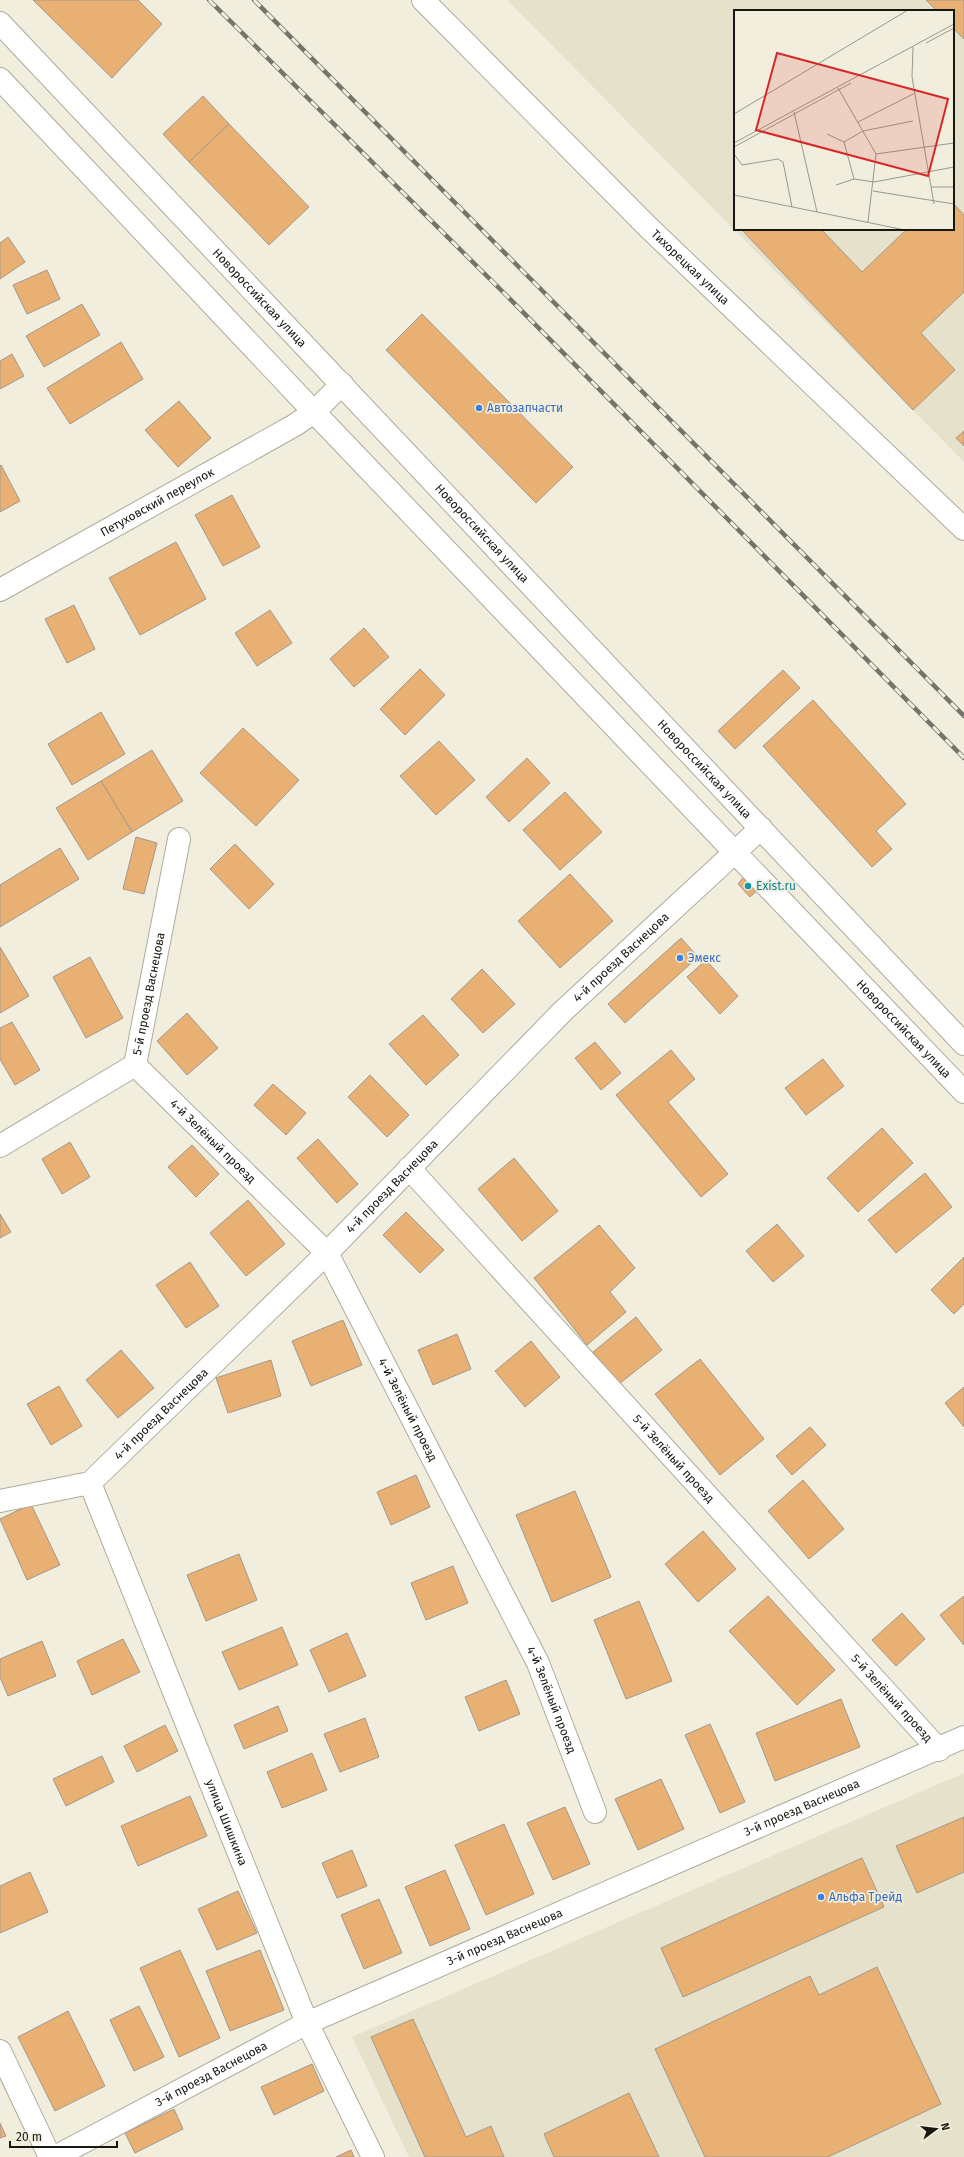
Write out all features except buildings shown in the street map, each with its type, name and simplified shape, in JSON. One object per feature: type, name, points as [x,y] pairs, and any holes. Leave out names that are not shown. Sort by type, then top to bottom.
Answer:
[{"type":"street","name":"Тихорецкая улица","points":[[423,0],[648,227],[964,529]]},
{"type":"street","name":"Новороссийская улица","points":[[0,23],[964,1044]]},
{"type":"street","name":"Новороссийская улица","points":[[0,79],[314,412],[737,852],[964,1092]]},
{"type":"street","name":"Петуховский переулок","points":[[0,590],[295,425],[314,412],[342,384]]},
{"type":"street","name":"4-й проезд Васнецова","points":[[90,1484],[327,1253],[563,1011],[737,852],[761,828]]},
{"type":"street","name":"5-й проезд Васнецова","points":[[0,1146],[135,1065],[179,839]]},
{"type":"street","name":"4-й Зелёный проезд","points":[[135,1065],[327,1253],[538,1663],[594,1812]]},
{"type":"street","name":"5-й Зелёный проезд","points":[[409,1168],[938,1750]]},
{"type":"street","points":[[0,1501],[90,1484]]},
{"type":"street","name":"улица Шишкина","points":[[90,1484],[307,2023],[373,2157]]},
{"type":"street","name":"3-й проезд Васнецова","points":[[55,2157],[307,2023],[964,1738]]},
{"type":"street","points":[[0,2051],[50,2157]]},
{"type":"shaded area","points":[[507,0],[964,0],[964,462],[735,230],[954,230],[954,10],[734,10],[734,229]]},
{"type":"shaded area","points":[[964,1773],[964,2157],[409,2157],[352,2037]]},
{"type":"railway","points":[[209,0],[506,295],[964,758]]},
{"type":"railway","points":[[254,0],[964,716]]},
{"type":"place","name":"Автозапчасти","points":[[479,408]]},
{"type":"place","name":"Exist.ru","points":[[748,886]]},
{"type":"place","name":"Эмекс","points":[[680,958]]},
{"type":"place","name":"Альфа Трейд","points":[[821,1897]]}]
